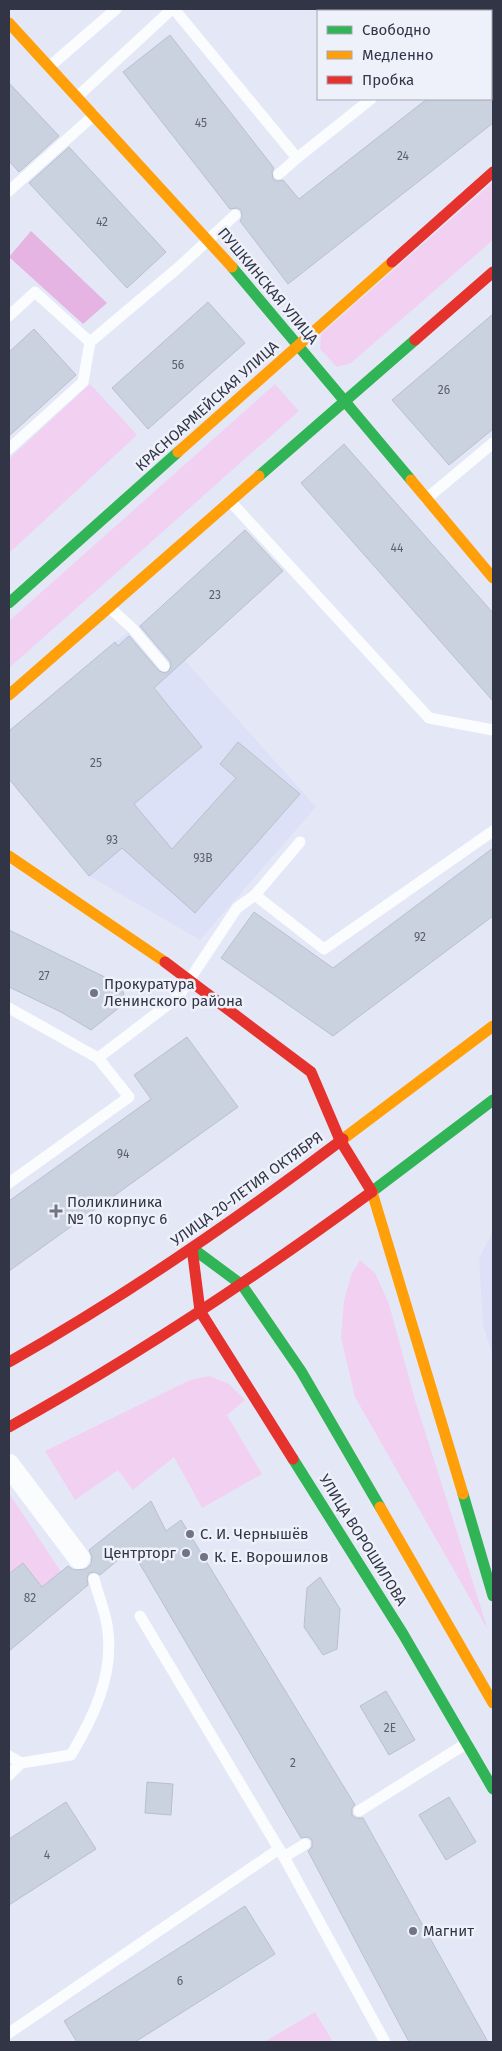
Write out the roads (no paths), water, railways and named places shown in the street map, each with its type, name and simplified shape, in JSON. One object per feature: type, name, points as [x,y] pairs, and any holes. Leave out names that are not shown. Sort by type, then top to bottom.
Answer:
[{"type":"main road","name":"ПУШКИНСКАЯ УЛИЦА","points":[[9,23],[208,238],[493,578]]},
{"type":"main road","name":"КРАСНОАРМЕЙСКАЯ УЛИЦА","points":[[9,603],[493,172]]},
{"type":"main road","points":[[9,695],[493,272]]},
{"type":"main road","points":[[9,856],[189,978],[311,1072],[340,1140],[372,1192],[493,1593]]},
{"type":"main road","name":"УЛИЦА 20-ЛЕТИЯ ОКТЯБРЯ","points":[[9,1362],[72,1328],[192,1248],[493,1026]]},
{"type":"main road","points":[[9,1427],[156,1340],[242,1285],[372,1192],[493,1100]]},
{"type":"main road","points":[[192,1248],[200,1311]]},
{"type":"main road","name":"УЛИЦА ВОРОШИЛОВА","points":[[192,1248],[242,1285],[301,1371],[493,1703]]},
{"type":"main road","name":"УЛИЦА ВОРОШИЛОВА","points":[[200,1311],[398,1625],[493,1789]]},
{"type":"street","points":[[9,1465],[79,1558]]},
{"type":"lane","points":[[49,67],[116,9]]},
{"type":"lane","points":[[77,97],[173,9],[298,158]]},
{"type":"lane","points":[[279,174],[370,100]]},
{"type":"lane","points":[[9,190],[94,115]]},
{"type":"lane","points":[[9,449],[83,382],[90,342],[179,267],[234,215]]},
{"type":"lane","points":[[9,316],[35,292],[90,342]]},
{"type":"lane","points":[[426,499],[491,451]]},
{"type":"lane","points":[[230,501],[429,718],[493,730]]},
{"type":"lane","points":[[109,606],[133,629],[164,666]]},
{"type":"lane","points":[[255,896],[324,949],[493,831]]},
{"type":"lane","points":[[98,1058],[178,997],[237,908],[255,896],[300,842]]},
{"type":"lane","points":[[9,1008],[98,1058],[129,1098],[9,1183]]},
{"type":"lane","points":[[9,1775],[22,1763],[71,1755],[92,1719],[107,1675],[108,1631],[94,1579]]},
{"type":"lane","points":[[140,1616],[282,1853],[385,2042]]},
{"type":"lane","points":[[359,1811],[467,1743]]},
{"type":"lane","points":[[9,1756],[22,1763]]},
{"type":"lane","points":[[9,2033],[282,1853],[305,1844]]},
{"type":"place","name":"Прокуратура Ленинского района","points":[[94,993]]},
{"type":"place","name":"Поликлиника № 10 корпус 6","points":[[56,1211]]},
{"type":"place","name":"С. И. Чернышёв","points":[[190,1534]]},
{"type":"place","name":"Центрторг","points":[[186,1553]]},
{"type":"place","name":"К. Е. Ворошилов","points":[[204,1557]]},
{"type":"place","name":"Магнит","points":[[413,1931]]}]
